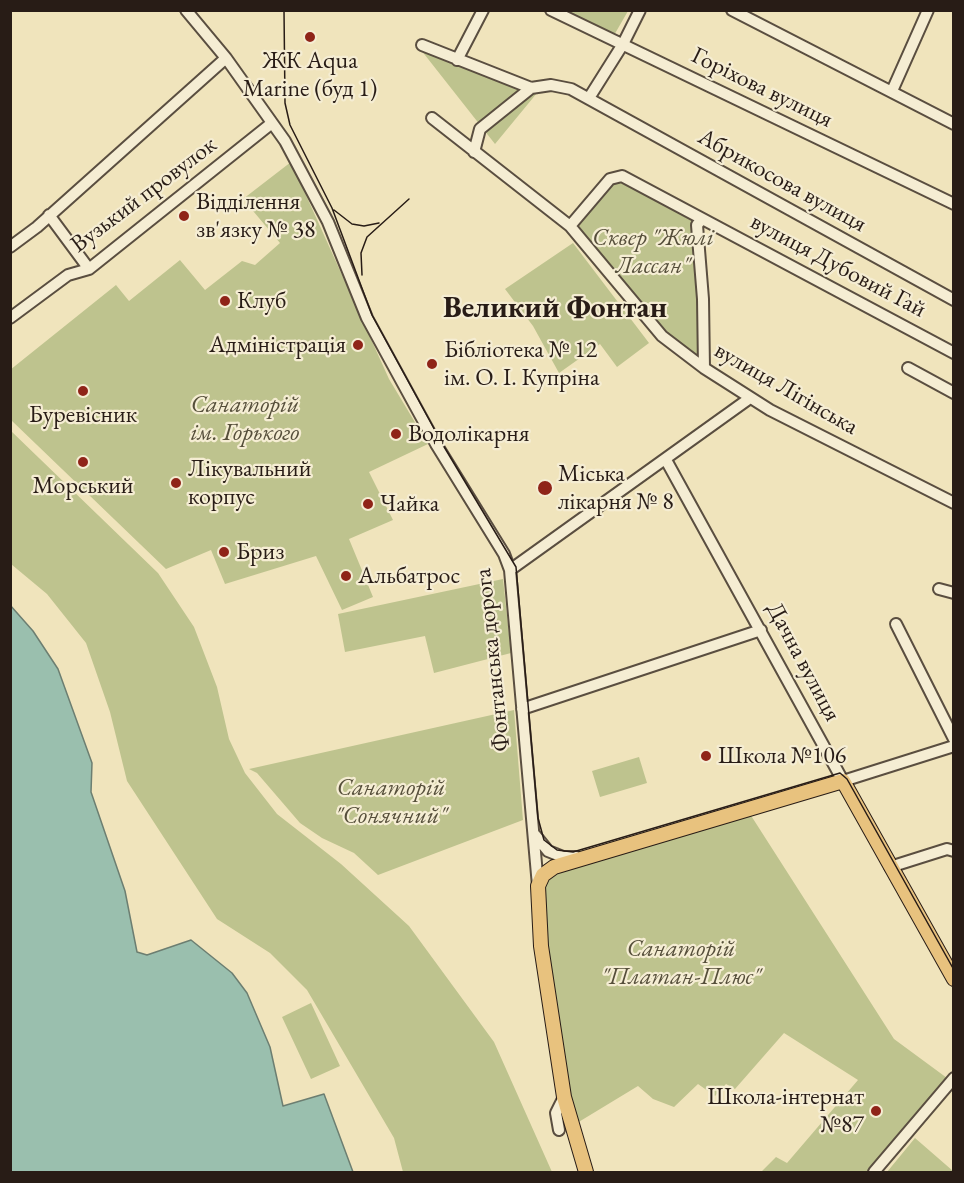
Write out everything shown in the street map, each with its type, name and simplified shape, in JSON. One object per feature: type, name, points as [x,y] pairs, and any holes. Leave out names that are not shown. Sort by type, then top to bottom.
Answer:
[{"type":"main road","points":[[538,886],[548,871],[582,857],[843,781]]},
{"type":"main road","name":"Дачна вулиця","points":[[843,781],[954,979]]},
{"type":"main road","name":"Фонтанська дорога","points":[[538,886],[541,946],[564,1097],[586,1173]]},
{"type":"street","name":"Фонтанська дорога","points":[[186,10],[226,58],[273,123],[313,189],[367,318],[436,444],[495,537],[510,570],[538,886]]},
{"type":"street","points":[[457,60],[483,10]]},
{"type":"street","name":"Горіхова вулиця","points":[[551,10],[954,204]]},
{"type":"street","points":[[590,98],[623,44],[640,10]]},
{"type":"street","points":[[732,10],[954,124]]},
{"type":"street","points":[[892,91],[925,12]]},
{"type":"street","points":[[422,45],[531,88]]},
{"type":"street","points":[[10,248],[226,58]]},
{"type":"street","name":"Абрикосова вулиця","points":[[531,88],[551,85],[572,89],[590,98],[954,300]]},
{"type":"street","points":[[474,152],[480,129],[531,88]]},
{"type":"street","name":"вулиця Лігінська","points":[[432,118],[570,226],[662,336],[704,368],[750,398],[953,503]]},
{"type":"street","name":"Вузький провулок","points":[[10,318],[68,275],[89,269],[273,123]]},
{"type":"street","name":"вулиця Дубовий Гай","points":[[570,226],[610,179],[619,175],[954,352]]},
{"type":"street","points":[[49,215],[89,269]]},
{"type":"street","points":[[702,219],[697,225],[703,299],[704,368]]},
{"type":"street","points":[[908,368],[954,393]]},
{"type":"street","points":[[510,570],[750,398]]},
{"type":"street","name":"Дачна вулиця","points":[[666,460],[843,781]]},
{"type":"street","points":[[939,589],[954,593]]},
{"type":"street","points":[[896,624],[954,739]]},
{"type":"street","points":[[522,709],[761,630]]},
{"type":"street","points":[[843,781],[954,746]]},
{"type":"street","points":[[533,829],[537,840],[548,851],[562,857],[582,857]]},
{"type":"street","points":[[890,867],[947,849],[954,851]]},
{"type":"street","points":[[874,1173],[954,1078]]},
{"type":"street","points":[[559,1130],[556,1113],[564,1097]]},
{"type":"green space","points":[[557,11],[628,11],[613,37]]},
{"type":"green space","points":[[421,50],[537,93],[495,144]]},
{"type":"green space","name":"Cанаторій ім. Горького","points":[[291,162],[389,379],[428,444],[369,472],[393,520],[349,539],[373,597],[342,610],[316,556],[225,584],[211,550],[166,569],[11,420],[10,370],[116,285],[129,301],[180,260],[205,290],[242,261],[255,265],[280,243],[243,199]]},
{"type":"green space","name":"Сквер \"Жюлі Лассан\"","points":[[613,175],[697,224],[705,367],[663,335],[574,227]]},
{"type":"green space","points":[[573,243],[649,343],[617,367],[600,344],[559,373],[533,326],[505,289]]},
{"type":"green space","points":[[10,430],[158,573],[194,627],[217,687],[229,739],[245,773],[277,814],[341,864],[409,926],[494,1042],[552,1172],[403,1172],[394,1138],[307,990],[270,953],[217,919],[127,781],[110,712],[86,643],[47,594],[11,564]]},
{"type":"green space","points":[[503,579],[511,653],[434,673],[425,636],[345,652],[338,614]]},
{"type":"green space","name":"Санаторій \"Сонячний\"","points":[[514,710],[523,820],[378,875],[354,853],[322,838],[300,823],[257,773],[249,769]]},
{"type":"green space","points":[[639,757],[647,783],[600,797],[592,771]]},
{"type":"green space","name":"Санаторій \"Платан-Плюс\"","points":[[750,814],[894,1039],[947,1078],[870,1172],[761,1172],[776,1157],[787,1163],[858,1080],[784,1033],[735,1089],[726,1084],[715,1096],[698,1084],[674,1107],[653,1099],[638,1086],[577,1123],[572,1113],[547,949],[543,880],[552,873]]},
{"type":"green space","points":[[311,1003],[340,1066],[311,1079],[282,1017]]},
{"type":"green space","points":[[915,1138],[953,1171],[953,1172],[887,1172]]},
{"type":"shaded area","points":[[10,605],[33,631],[58,669],[92,763],[91,792],[125,891],[137,952],[147,955],[191,940],[232,973],[247,993],[270,1047],[283,1106],[324,1094],[353,1172],[11,1172]]},
{"type":"tram line","points":[[284,10],[285,103],[290,125],[332,208],[372,315],[443,445],[516,567],[538,818],[544,840],[557,850],[573,852],[840,773],[847,779],[954,970]]},
{"type":"tram line","points":[[362,275],[361,253],[367,237],[409,199]]},
{"type":"tram line","points":[[334,210],[352,224],[364,226],[379,223]]},
{"type":"place","name":"ЖК Aqua Marine (буд 1)","points":[[310,37]]},
{"type":"place","name":"Відділення зв'язку № 38","points":[[184,216]]},
{"type":"place","name":"Клуб","points":[[225,301]]},
{"type":"place","name":"Адміністрація","points":[[358,345]]},
{"type":"place","name":"Бібліотека № 12 ім. О. І. Купріна","points":[[432,364]]},
{"type":"place","name":"Буревісник","points":[[83,391]]},
{"type":"place","name":"Водолікарня","points":[[396,434]]},
{"type":"place","name":"Морський","points":[[83,462]]},
{"type":"place","name":"Лікувальний корпус","points":[[176,483]]},
{"type":"place","name":"Міська лікарня № 8","points":[[545,488]]},
{"type":"place","name":"Чайка","points":[[368,504]]},
{"type":"place","name":"Бриз","points":[[224,552]]},
{"type":"place","name":"Альбатрос","points":[[346,576]]},
{"type":"place","name":"Школа №106","points":[[706,756]]},
{"type":"place","name":"Школа-інтернат №87","points":[[876,1111]]},
{"type":"district","name":"Великий Фонтан","points":[[555,309]]}]
